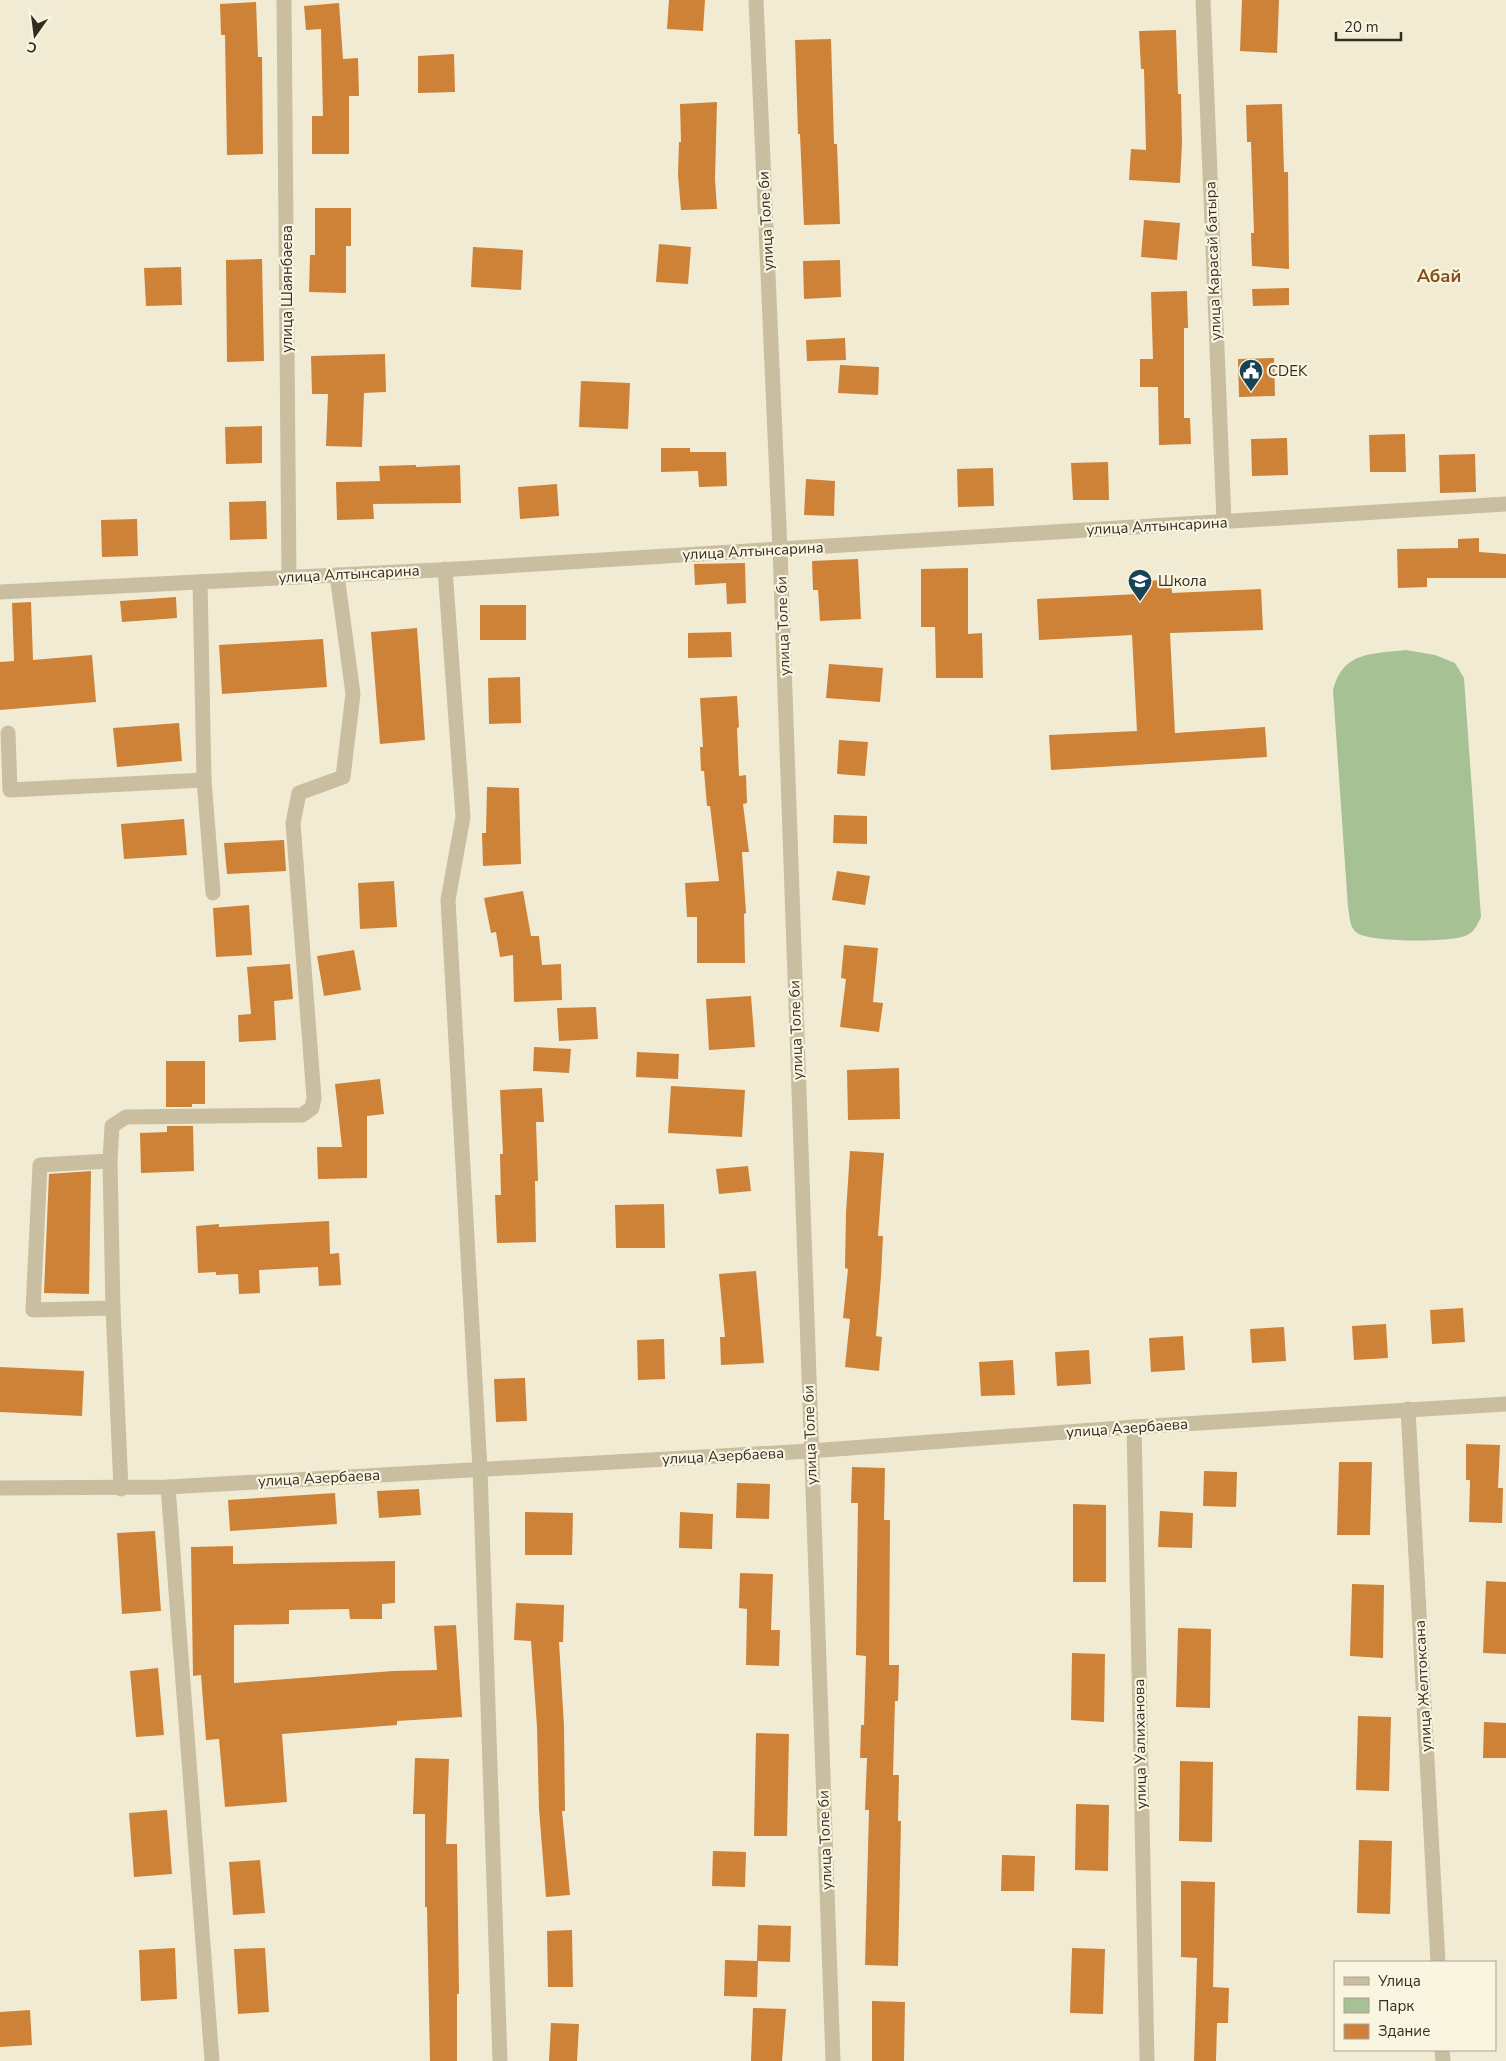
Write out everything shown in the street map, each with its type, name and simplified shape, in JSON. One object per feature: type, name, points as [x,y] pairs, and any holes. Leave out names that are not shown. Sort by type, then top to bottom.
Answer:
[{"type":"street","name":"улица Шаянбаева","points":[[284,0],[289,578]]},
{"type":"street","name":"улица Толе би","points":[[756,0],[780,549],[810,1451],[833,2061]]},
{"type":"street","name":"улица Карасай батыра","points":[[1203,0],[1224,522]]},
{"type":"street","name":"улица Алтынсарина","points":[[0,592],[445,569],[1506,504]]},
{"type":"street","points":[[445,569],[463,817],[448,900],[480,1469],[500,2061]]},
{"type":"street","points":[[121,1489],[113,1308],[110,1161],[112,1126],[126,1117],[302,1115],[312,1108],[314,1098],[293,823],[299,793],[343,777],[353,694],[337,575]]},
{"type":"street","points":[[200,582],[204,780],[213,893]]},
{"type":"street","points":[[8,733],[10,790],[204,780]]},
{"type":"street","points":[[110,1161],[40,1165],[33,1310],[113,1308]]},
{"type":"street","name":"улица Азербаева","points":[[0,1488],[121,1489],[168,1487],[810,1451],[1408,1409],[1506,1404]]},
{"type":"street","name":"улица Желтоксана","points":[[1408,1409],[1438,1961]]},
{"type":"street","name":"улица Уалиханова","points":[[1134,1428],[1147,2061]]},
{"type":"street","points":[[168,1487],[212,2061]]},
{"type":"green space","points":[[1406,650],[1435,655],[1455,663],[1464,678],[1481,917],[1472,932],[1459,938],[1396,940],[1367,937],[1353,929],[1350,919],[1333,690],[1338,677],[1352,661],[1371,654]]},
{"type":"building","points":[[669,0],[705,0],[703,31],[667,29]]},
{"type":"building","points":[[1242,0],[1279,0],[1277,53],[1240,51]]},
{"type":"building","points":[[256,2],[258,57],[262,57],[263,154],[227,155],[225,35],[221,35],[220,4]]},
{"type":"building","points":[[339,3],[343,59],[358,58],[359,96],[349,96],[349,154],[312,154],[312,116],[323,116],[321,29],[306,30],[304,6]]},
{"type":"building","points":[[1176,30],[1178,94],[1181,94],[1182,143],[1180,183],[1129,180],[1131,149],[1146,150],[1144,69],[1141,69],[1139,31]]},
{"type":"building","points":[[831,39],[834,144],[837,144],[840,224],[804,225],[800,134],[798,134],[795,40]]},
{"type":"building","points":[[454,54],[455,92],[418,93],[418,56]]},
{"type":"building","points":[[717,102],[715,179],[717,209],[681,210],[678,175],[679,142],[681,142],[680,104]]},
{"type":"building","points":[[1282,104],[1284,172],[1288,172],[1289,269],[1252,266],[1251,233],[1254,233],[1251,142],[1247,142],[1246,105]]},
{"type":"building","points":[[315,208],[351,208],[351,246],[346,246],[346,293],[309,292],[310,255],[315,255]]},
{"type":"building","points":[[1144,220],[1180,223],[1177,260],[1141,257]]},
{"type":"building","points":[[659,244],[691,247],[688,284],[656,282]]},
{"type":"building","points":[[473,247],[523,250],[521,290],[471,287]]},
{"type":"building","points":[[262,259],[264,361],[227,362],[226,260]]},
{"type":"building","points":[[840,260],[841,297],[804,299],[803,261]]},
{"type":"building","points":[[181,267],[182,305],[146,306],[144,268]]},
{"type":"building","points":[[1289,288],[1289,305],[1253,306],[1252,289]]},
{"type":"building","points":[[1187,291],[1188,328],[1184,328],[1184,418],[1190,418],[1191,444],[1159,445],[1158,387],[1140,387],[1140,359],[1153,359],[1151,292]]},
{"type":"building","points":[[845,338],[846,360],[807,361],[806,340]]},
{"type":"building","points":[[385,354],[386,392],[364,393],[362,447],[326,446],[328,394],[312,394],[311,356]]},
{"type":"building","points":[[1274,358],[1275,396],[1239,397],[1238,359]]},
{"type":"building","points":[[840,365],[879,367],[878,395],[838,393]]},
{"type":"building","points":[[581,381],[630,383],[628,429],[579,427]]},
{"type":"building","points":[[262,426],[262,463],[226,464],[225,427]]},
{"type":"building","points":[[1405,434],[1406,472],[1370,472],[1369,435]]},
{"type":"building","points":[[1287,438],[1288,475],[1252,476],[1251,439]]},
{"type":"building","points":[[661,448],[690,448],[690,452],[726,452],[727,486],[699,487],[698,471],[661,472]]},
{"type":"building","points":[[1475,454],[1476,492],[1440,493],[1439,455]]},
{"type":"building","points":[[1108,462],[1109,500],[1073,500],[1071,463]]},
{"type":"building","points":[[416,465],[416,467],[460,465],[461,503],[373,504],[374,519],[337,520],[336,482],[380,481],[379,466]]},
{"type":"building","points":[[993,468],[994,506],[958,507],[957,469]]},
{"type":"building","points":[[806,479],[835,481],[834,516],[804,515]]},
{"type":"building","points":[[557,484],[559,516],[520,519],[518,487]]},
{"type":"building","points":[[266,501],[267,539],[230,540],[229,502]]},
{"type":"building","points":[[137,519],[138,556],[102,557],[101,520]]},
{"type":"building","points":[[1479,538],[1479,552],[1506,554],[1506,578],[1427,578],[1427,587],[1398,588],[1397,549],[1458,548],[1458,539]]},
{"type":"building","points":[[858,559],[861,619],[820,621],[818,590],[813,590],[812,561]]},
{"type":"building","points":[[745,563],[746,603],[727,604],[726,583],[695,585],[694,564]]},
{"type":"building","points":[[968,568],[968,634],[982,633],[983,678],[936,678],[935,627],[921,627],[921,569]]},
{"type":"building","points":[[1171,580],[1172,593],[1261,589],[1263,630],[1170,633],[1175,733],[1265,727],[1267,757],[1051,770],[1049,735],[1137,731],[1132,635],[1039,640],[1037,599],[1139,594],[1138,581]]},
{"type":"building","points":[[176,597],[177,618],[122,622],[120,601]]},
{"type":"building","points":[[31,602],[33,660],[92,655],[96,702],[0,710],[0,662],[14,661],[12,603]]},
{"type":"building","points":[[480,605],[526,605],[526,640],[480,640]]},
{"type":"building","points":[[417,628],[425,740],[380,744],[371,632]]},
{"type":"building","points":[[731,632],[732,657],[688,658],[688,633]]},
{"type":"building","points":[[323,639],[327,687],[222,694],[219,645]]},
{"type":"building","points":[[829,664],[883,668],[880,702],[826,698]]},
{"type":"building","points":[[520,677],[521,723],[489,724],[488,678]]},
{"type":"building","points":[[737,696],[739,776],[746,775],[747,803],[743,804],[749,852],[742,852],[746,913],[744,914],[745,963],[697,963],[697,917],[687,917],[685,883],[719,881],[710,806],[707,806],[704,771],[701,771],[700,747],[703,747],[700,698]]},
{"type":"building","points":[[179,723],[182,761],[117,767],[113,728]]},
{"type":"building","points":[[839,740],[868,742],[865,776],[837,774]]},
{"type":"building","points":[[487,787],[519,788],[521,864],[483,866],[482,833],[486,833]]},
{"type":"building","points":[[834,815],[867,816],[867,844],[833,843]]},
{"type":"building","points":[[184,819],[187,855],[124,859],[121,824]]},
{"type":"building","points":[[284,840],[286,871],[227,874],[224,843]]},
{"type":"building","points":[[837,871],[870,876],[865,905],[832,900]]},
{"type":"building","points":[[394,881],[397,927],[360,929],[358,883]]},
{"type":"building","points":[[523,891],[531,936],[539,936],[542,965],[561,964],[562,1000],[514,1002],[513,955],[500,957],[496,932],[491,933],[484,898]]},
{"type":"building","points":[[249,905],[252,955],[216,957],[213,908]]},
{"type":"building","points":[[844,945],[878,948],[873,1002],[883,1003],[879,1032],[840,1027],[846,979],[841,978]]},
{"type":"building","points":[[354,950],[361,990],[324,996],[317,956]]},
{"type":"building","points":[[290,964],[293,999],[274,1001],[276,1040],[239,1042],[238,1015],[251,1014],[247,967]]},
{"type":"building","points":[[751,996],[755,1047],[709,1050],[706,999]]},
{"type":"building","points":[[596,1007],[598,1039],[559,1041],[557,1008]]},
{"type":"building","points":[[534,1047],[571,1049],[569,1073],[533,1071]]},
{"type":"building","points":[[637,1052],[679,1054],[678,1079],[636,1077]]},
{"type":"building","points":[[166,1061],[205,1061],[205,1104],[192,1104],[192,1107],[166,1107]]},
{"type":"building","points":[[899,1068],[900,1119],[848,1120],[847,1070]]},
{"type":"building","points":[[380,1079],[384,1114],[367,1116],[367,1178],[318,1179],[317,1147],[342,1147],[335,1084]]},
{"type":"building","points":[[671,1086],[745,1090],[742,1137],[668,1133]]},
{"type":"building","points":[[542,1088],[544,1122],[536,1122],[538,1181],[535,1181],[536,1242],[497,1243],[495,1195],[501,1195],[500,1154],[503,1154],[500,1090]]},
{"type":"building","points":[[167,1126],[193,1126],[194,1171],[141,1173],[140,1133],[167,1132]]},
{"type":"building","points":[[850,1151],[884,1153],[878,1236],[883,1236],[876,1336],[882,1337],[879,1371],[845,1367],[850,1319],[843,1318],[848,1269],[845,1268]]},
{"type":"building","points":[[748,1166],[751,1191],[719,1194],[716,1169]]},
{"type":"building","points":[[91,1171],[89,1294],[44,1293],[49,1174]]},
{"type":"building","points":[[664,1204],[665,1248],[616,1248],[615,1205]]},
{"type":"building","points":[[329,1221],[330,1254],[339,1253],[341,1285],[319,1286],[318,1267],[259,1270],[260,1293],[239,1294],[238,1274],[216,1275],[216,1272],[198,1273],[196,1226],[219,1224],[219,1227]]},
{"type":"building","points":[[756,1271],[764,1363],[721,1365],[720,1337],[725,1337],[719,1274]]},
{"type":"building","points":[[1463,1308],[1465,1342],[1432,1344],[1430,1310]]},
{"type":"building","points":[[1386,1324],[1388,1358],[1354,1360],[1352,1326]]},
{"type":"building","points":[[1284,1327],[1286,1361],[1252,1363],[1250,1329]]},
{"type":"building","points":[[1183,1336],[1185,1370],[1151,1372],[1149,1338]]},
{"type":"building","points":[[664,1339],[665,1379],[638,1380],[637,1340]]},
{"type":"building","points":[[1089,1350],[1091,1384],[1057,1386],[1055,1352]]},
{"type":"building","points":[[1013,1360],[1015,1395],[981,1396],[979,1362]]},
{"type":"building","points":[[0,1367],[84,1371],[82,1416],[0,1412]]},
{"type":"building","points":[[525,1378],[527,1421],[496,1422],[494,1379]]},
{"type":"building","points":[[1466,1444],[1500,1445],[1498,1488],[1503,1488],[1502,1523],[1469,1522],[1470,1480],[1466,1480]]},
{"type":"building","points":[[1339,1462],[1372,1462],[1370,1535],[1337,1535]]},
{"type":"building","points":[[852,1467],[885,1468],[884,1520],[890,1520],[889,1665],[899,1665],[898,1701],[895,1701],[893,1775],[899,1775],[898,1821],[901,1821],[898,1966],[865,1965],[869,1810],[865,1810],[867,1758],[860,1758],[861,1725],[864,1725],[866,1656],[856,1655],[858,1503],[851,1503]]},
{"type":"building","points":[[1204,1471],[1237,1472],[1236,1507],[1203,1506]]},
{"type":"building","points":[[737,1483],[770,1484],[769,1519],[736,1518]]},
{"type":"building","points":[[419,1489],[421,1515],[379,1518],[377,1491]]},
{"type":"building","points":[[335,1493],[337,1524],[230,1531],[228,1500]]},
{"type":"building","points":[[1073,1504],[1106,1505],[1106,1582],[1073,1582]]},
{"type":"building","points":[[1160,1511],[1193,1513],[1192,1548],[1158,1547]]},
{"type":"building","points":[[525,1512],[573,1513],[572,1555],[525,1555]]},
{"type":"building","points":[[680,1512],[713,1514],[712,1549],[679,1548]]},
{"type":"building","points":[[155,1531],[161,1611],[122,1614],[117,1533]]},
{"type":"building","points":[[233,1546],[233,1564],[395,1561],[395,1603],[382,1604],[382,1619],[350,1619],[349,1609],[289,1610],[289,1624],[234,1625],[234,1683],[393,1671],[437,1670],[434,1626],[456,1625],[462,1717],[397,1721],[397,1725],[282,1734],[287,1802],[225,1807],[219,1739],[206,1740],[201,1675],[193,1676],[191,1547]]},
{"type":"building","points":[[740,1573],[773,1574],[771,1630],[780,1630],[779,1666],[746,1665],[747,1609],[739,1608]]},
{"type":"building","points":[[1486,1581],[1506,1582],[1506,1654],[1483,1653]]},
{"type":"building","points":[[1352,1584],[1384,1585],[1383,1658],[1350,1656]]},
{"type":"building","points":[[516,1603],[564,1605],[563,1642],[559,1642],[564,1726],[565,1811],[562,1811],[570,1895],[546,1897],[539,1809],[537,1727],[531,1641],[514,1640]]},
{"type":"building","points":[[1178,1628],[1211,1629],[1210,1708],[1176,1707]]},
{"type":"building","points":[[1072,1653],[1105,1654],[1104,1722],[1071,1720]]},
{"type":"building","points":[[158,1668],[164,1735],[136,1737],[130,1671]]},
{"type":"building","points":[[1358,1716],[1391,1717],[1389,1791],[1356,1790]]},
{"type":"building","points":[[1484,1722],[1506,1723],[1506,1758],[1483,1758]]},
{"type":"building","points":[[756,1733],[789,1734],[787,1836],[754,1836]]},
{"type":"building","points":[[415,1758],[449,1759],[446,1844],[457,1844],[459,1994],[457,1994],[457,2061],[430,2061],[427,1907],[425,1907],[425,1814],[413,1814]]},
{"type":"building","points":[[1180,1761],[1213,1762],[1212,1842],[1179,1841]]},
{"type":"building","points":[[1076,1804],[1109,1805],[1108,1871],[1075,1870]]},
{"type":"building","points":[[167,1810],[172,1874],[134,1877],[129,1813]]},
{"type":"building","points":[[1359,1840],[1392,1841],[1390,1914],[1357,1913]]},
{"type":"building","points":[[713,1851],[746,1852],[745,1887],[712,1886]]},
{"type":"building","points":[[1002,1855],[1035,1856],[1034,1891],[1001,1891]]},
{"type":"building","points":[[260,1860],[265,1913],[233,1915],[229,1862]]},
{"type":"building","points":[[1181,1881],[1215,1882],[1213,1987],[1229,1988],[1228,2023],[1217,2023],[1216,2061],[1194,2061],[1197,1958],[1181,1957]]},
{"type":"building","points":[[758,1925],[791,1926],[790,1962],[757,1961]]},
{"type":"building","points":[[572,1930],[573,1987],[548,1987],[547,1931]]},
{"type":"building","points":[[175,1948],[177,1999],[141,2001],[139,1950]]},
{"type":"building","points":[[265,1948],[269,2012],[238,2014],[234,1949]]},
{"type":"building","points":[[1072,1948],[1105,1949],[1103,2014],[1070,2013]]},
{"type":"building","points":[[725,1960],[758,1961],[757,1997],[724,1996]]},
{"type":"building","points":[[872,2001],[905,2002],[904,2061],[872,2061]]},
{"type":"building","points":[[753,2008],[786,2009],[782,2061],[751,2061]]},
{"type":"building","points":[[30,2010],[32,2045],[0,2047],[0,2012]]},
{"type":"building","points":[[551,2023],[579,2024],[577,2061],[549,2061]]},
{"type":"place","name":"CDEK","points":[[1251,392]]},
{"type":"place","name":"Школа","points":[[1140,602]]},
{"type":"district","name":"Абай","points":[[1439,276]]}]
